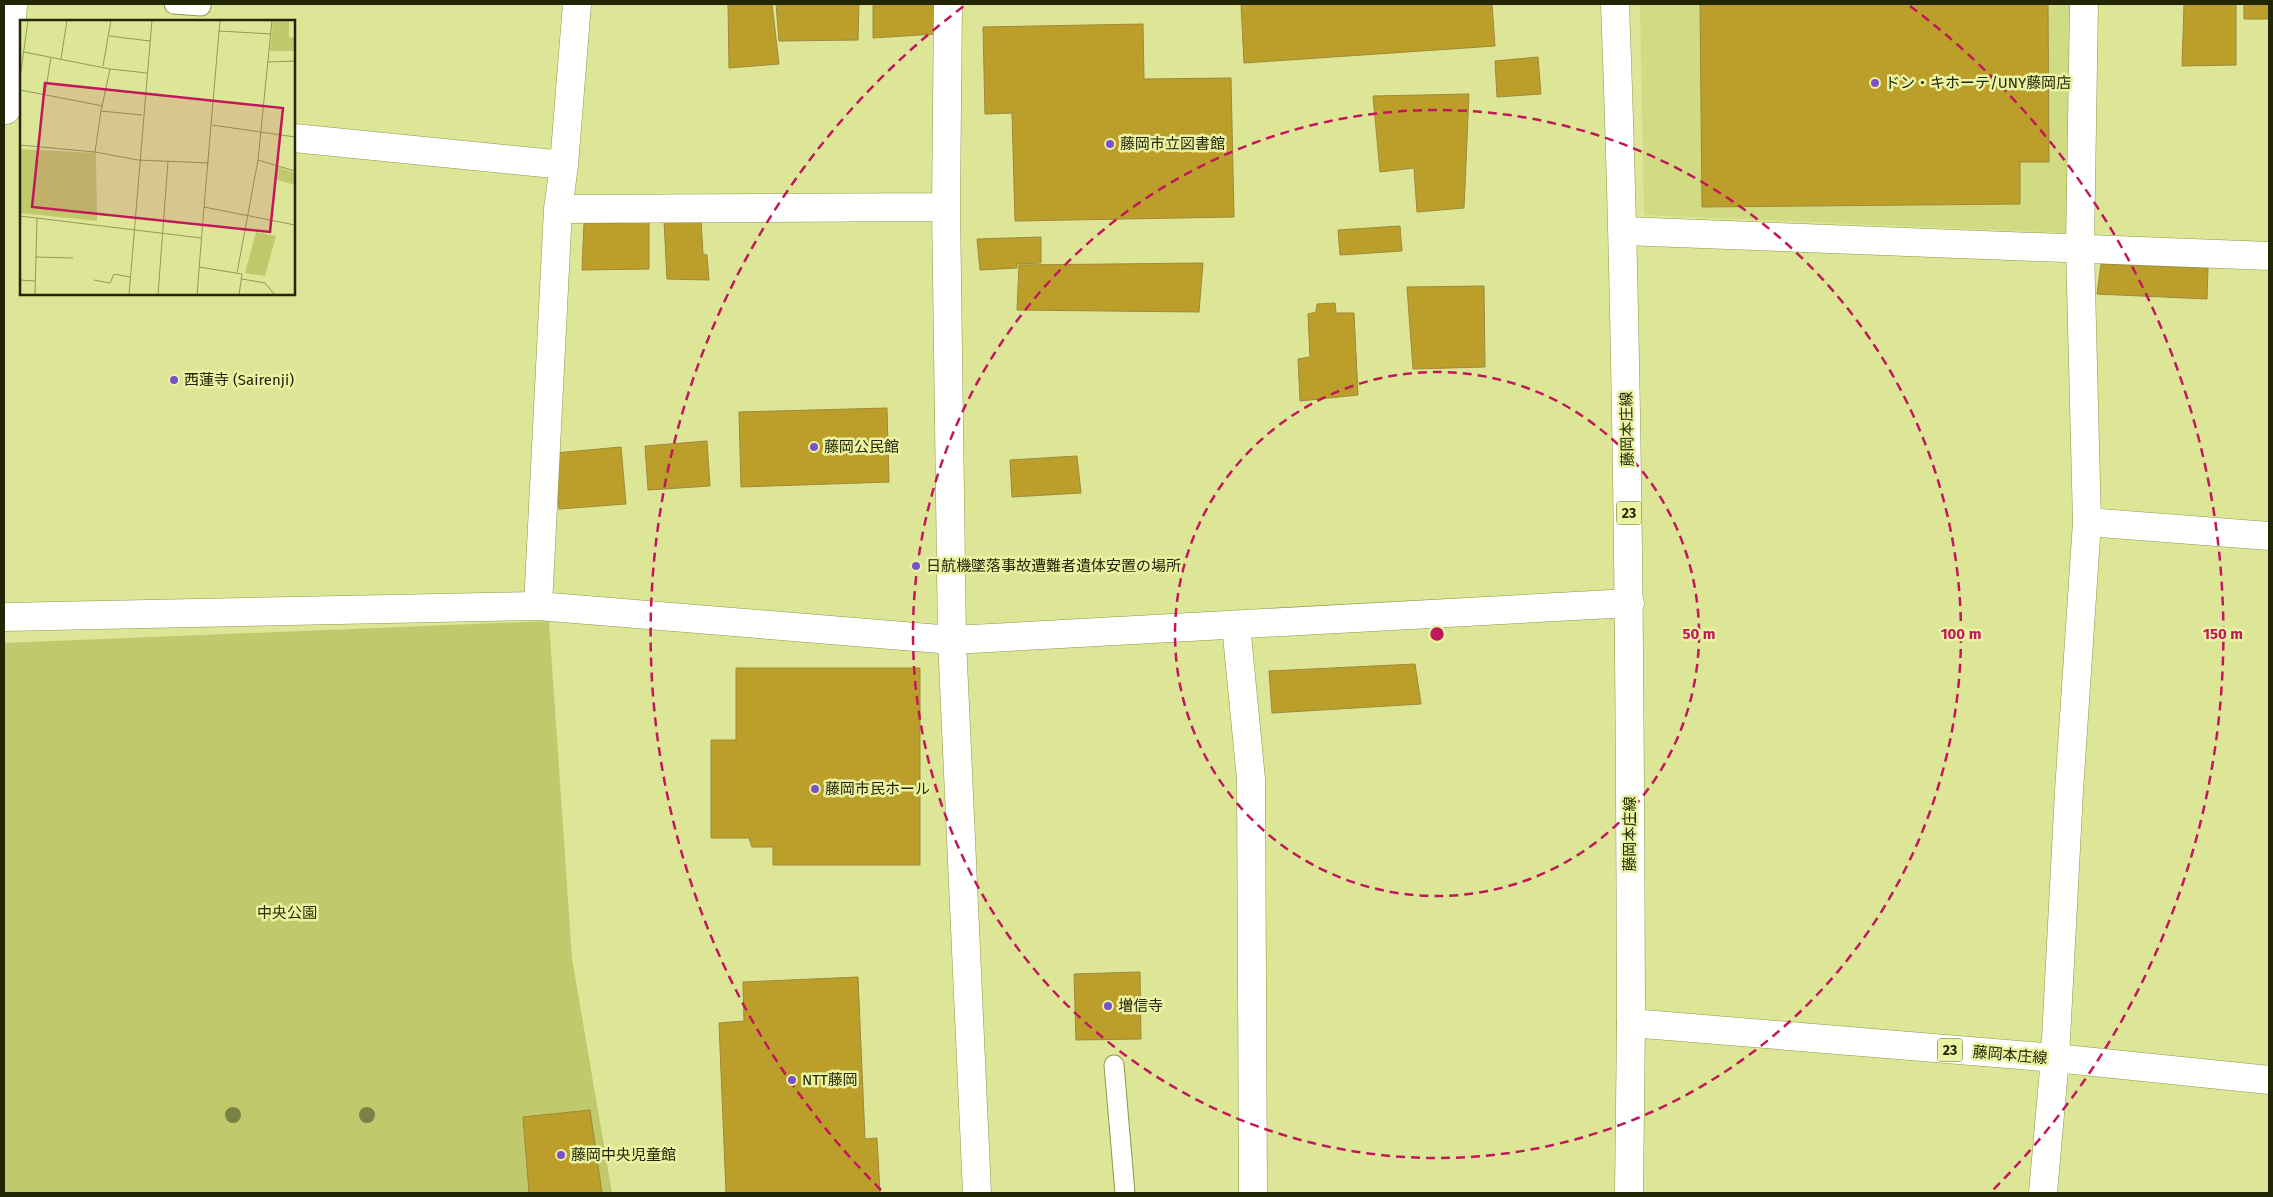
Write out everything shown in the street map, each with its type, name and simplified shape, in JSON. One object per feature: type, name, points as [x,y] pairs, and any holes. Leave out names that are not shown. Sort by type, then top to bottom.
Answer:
[{"type":"street","points":[[10,110],[12,4]]},
{"type":"street","points":[[538,606],[558,209],[564,165],[577,4]]},
{"type":"street","points":[[948,4],[946,207],[952,640],[977,1193]]},
{"type":"street","name":"藤岡本庄線","points":[[1615,4],[1624,232],[1630,604],[1631,1023],[2055,1058],[2269,1080]]},
{"type":"street","points":[[2043,1193],[2055,1058],[2069,791],[2087,522],[2080,247],[2084,4]]},
{"type":"street","points":[[295,138],[564,165]]},
{"type":"street","points":[[558,209],[946,207]]},
{"type":"street","points":[[1624,232],[2080,247],[2269,256]]},
{"type":"street","points":[[2087,522],[2269,536]]},
{"type":"street","points":[[4,618],[538,606],[952,640],[1630,604]]},
{"type":"street","points":[[1236,625],[1251,779],[1252,1193]]},
{"type":"street","points":[[1629,1193],[1631,1023]]},
{"type":"lane","points":[[174,4],[201,6],[201,4]]},
{"type":"lane","points":[[1114,1065],[1125,1193]]},
{"type":"shaded area","name":"ドン・キホーテ/UNY藤岡店","points":[[1640,4],[2073,4],[2072,233],[1644,215]]},
{"type":"green space","name":"中央公園","points":[[549,621],[572,958],[612,1193],[4,1193],[4,643]]},
{"type":"building","points":[[728,4],[772,4],[779,64],[729,68]]},
{"type":"building","points":[[776,4],[859,4],[858,40],[779,41]]},
{"type":"building","points":[[873,4],[934,4],[935,34],[873,38]]},
{"type":"building","points":[[1241,4],[1492,4],[1495,46],[1244,63]]},
{"type":"building","name":"ドン・キホーテ/UNY藤岡店","points":[[1700,4],[2048,4],[2049,162],[2020,162],[2020,204],[1702,207]]},
{"type":"building","points":[[2184,4],[2236,4],[2236,65],[2182,66]]},
{"type":"building","points":[[2244,4],[2269,4],[2269,19],[2244,19]]},
{"type":"building","points":[[1143,24],[1144,79],[1231,78],[1234,217],[1015,221],[1012,113],[985,114],[983,27]]},
{"type":"building","points":[[1538,57],[1541,94],[1497,97],[1495,61]]},
{"type":"building","points":[[1469,94],[1464,208],[1417,212],[1414,168],[1380,172],[1373,96]]},
{"type":"building","points":[[622,219],[649,219],[649,269],[582,270],[584,223],[622,223]]},
{"type":"building","points":[[701,220],[703,254],[707,255],[709,280],[667,279],[664,221]]},
{"type":"building","points":[[1400,226],[1402,251],[1340,255],[1338,230]]},
{"type":"building","points":[[1041,237],[1041,263],[1017,264],[1017,268],[980,270],[977,239]]},
{"type":"building","points":[[1203,263],[1199,312],[1017,310],[1019,265]]},
{"type":"building","points":[[2101,264],[2208,268],[2207,299],[2097,294]]},
{"type":"building","points":[[1484,286],[1485,367],[1413,369],[1407,287]]},
{"type":"building","points":[[1335,303],[1336,313],[1354,313],[1358,395],[1300,401],[1298,359],[1310,357],[1308,314],[1316,312],[1317,304]]},
{"type":"building","name":"藤岡公民館","points":[[887,408],[889,482],[741,487],[739,412]]},
{"type":"building","points":[[707,441],[710,486],[648,490],[645,446]]},
{"type":"building","points":[[621,447],[626,504],[559,509],[555,453]]},
{"type":"building","points":[[1077,456],[1081,493],[1012,497],[1010,460]]},
{"type":"building","points":[[1415,664],[1421,704],[1272,713],[1269,671]]},
{"type":"building","name":"藤岡市民ホール","points":[[736,668],[920,668],[920,865],[773,865],[773,847],[752,847],[749,838],[711,838],[711,740],[736,740]]},
{"type":"building","name":"増信寺","points":[[1140,972],[1141,1039],[1076,1040],[1074,974]]},
{"type":"building","name":"NTT藤岡","points":[[858,977],[865,1139],[877,1138],[880,1193],[726,1193],[719,1023],[744,1021],[743,982]]},
{"type":"building","name":"藤岡中央児童館","points":[[590,1110],[602,1193],[529,1193],[523,1117]]},
{"type":"place","name":"ドン・キホーテ/UNY藤岡店","points":[[1875,83]]},
{"type":"place","name":"藤岡市立図書館","points":[[1110,144]]},
{"type":"place","name":"西蓮寺 (Sairenji)","points":[[174,380]]},
{"type":"place","name":"藤岡公民館","points":[[814,447]]},
{"type":"place","name":"日航機墜落事故遭難者遺体安置の場所","points":[[916,566]]},
{"type":"place","name":"藤岡市民ホール","points":[[815,789]]},
{"type":"place","name":"増信寺","points":[[1108,1006]]},
{"type":"place","name":"NTT藤岡","points":[[792,1080]]},
{"type":"place","name":"藤岡中央児童館","points":[[561,1155]]}]
